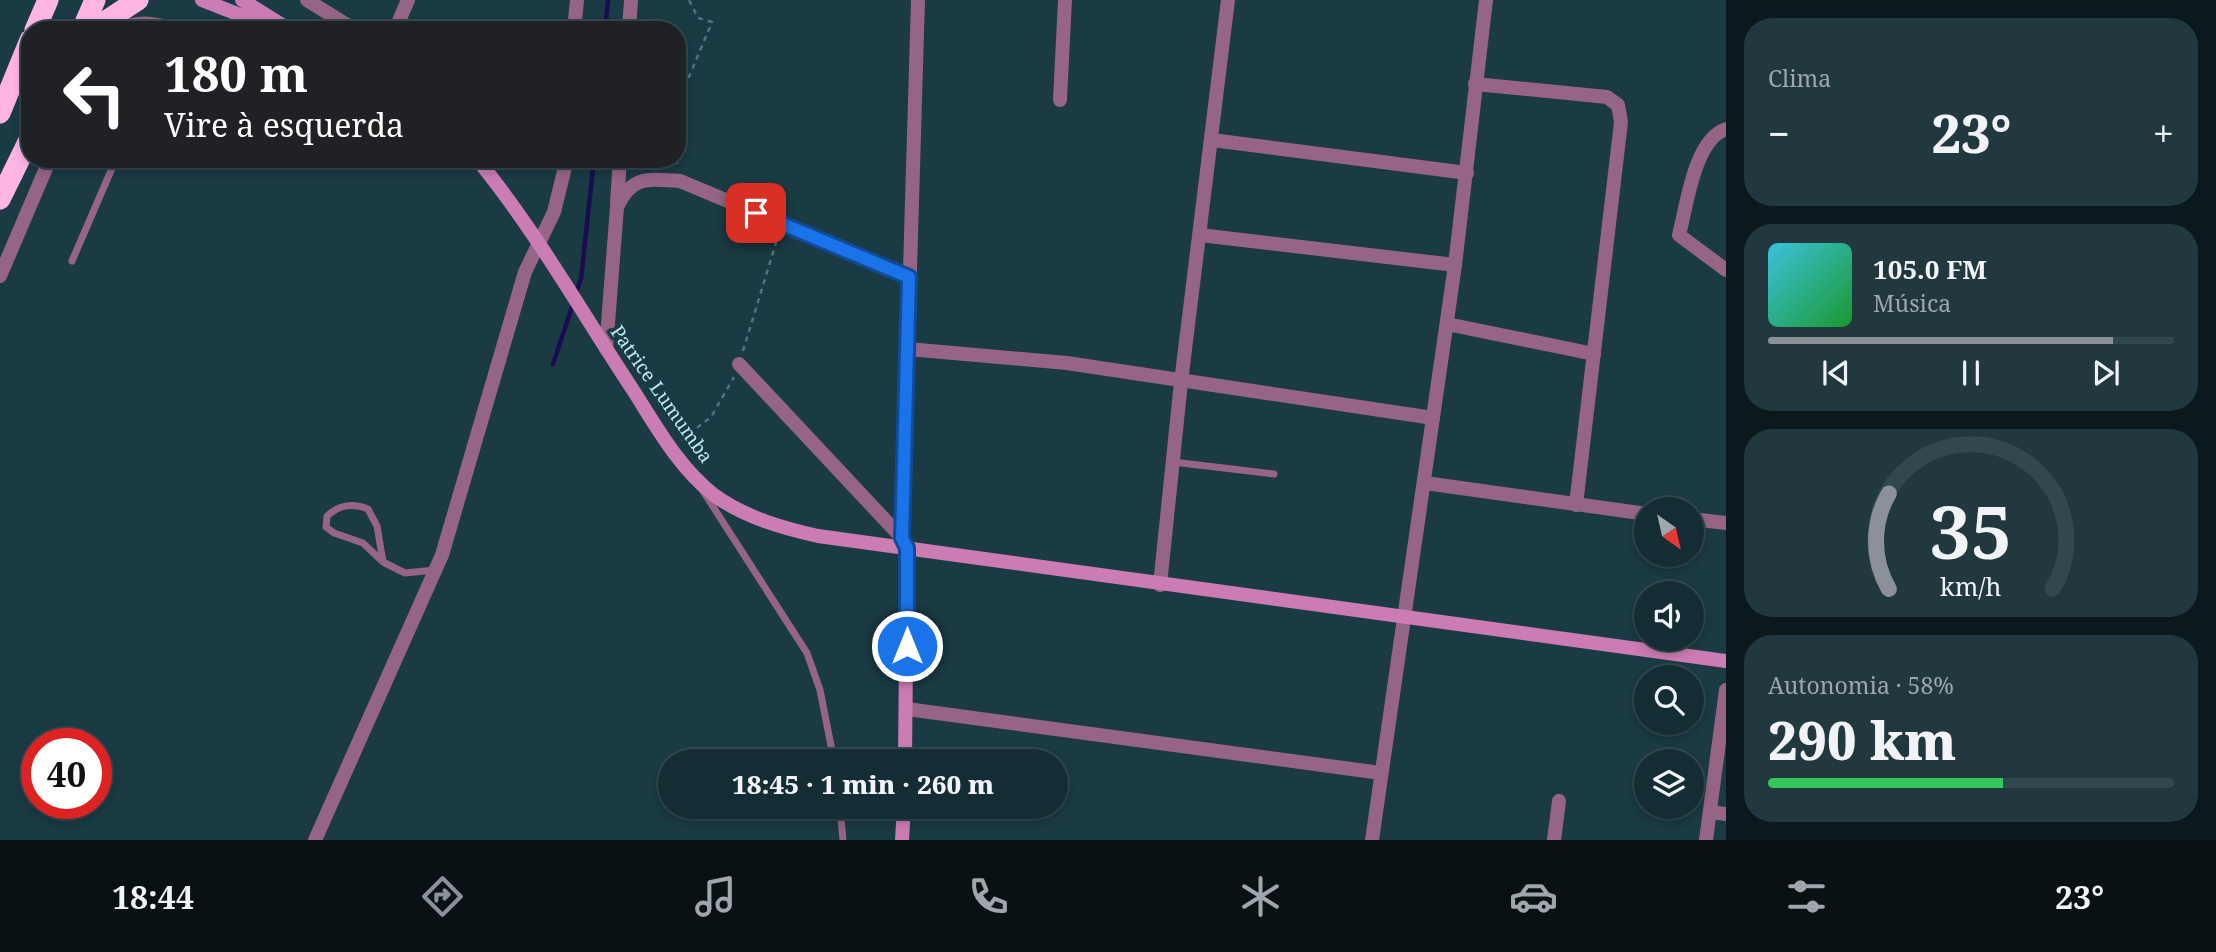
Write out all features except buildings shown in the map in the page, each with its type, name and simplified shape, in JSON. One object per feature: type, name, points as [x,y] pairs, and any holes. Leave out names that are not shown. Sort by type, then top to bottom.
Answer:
[{"type":"highway","points":[[34,21],[38,0]]},
{"type":"highway","points":[[38,21],[48,0]]},
{"type":"highway","points":[[86,21],[95,0]]},
{"type":"highway","points":[[106,21],[138,0]]},
{"type":"highway","points":[[0,113],[21,62]]},
{"type":"highway","points":[[0,199],[21,156]]},
{"type":"street","points":[[202,0],[240,15],[269,21]]},
{"type":"street","points":[[242,0],[273,21]]},
{"type":"street","points":[[307,0],[341,21]]},
{"type":"street","points":[[399,21],[408,0]]},
{"type":"street","points":[[575,21],[577,0]]},
{"type":"street","points":[[630,21],[631,0]]},
{"type":"street","points":[[905,749],[909,277],[918,0]]},
{"type":"street","points":[[1060,100],[1065,0]]},
{"type":"street","points":[[1160,585],[1181,382],[1213,140],[1228,0]]},
{"type":"street","points":[[1372,840],[1447,324],[1486,0]]},
{"type":"street","points":[[1475,84],[1607,97],[1618,105],[1621,122],[1576,505]]},
{"type":"street","points":[[1726,129],[1710,141],[1695,167],[1679,234],[1726,270]]},
{"type":"street","points":[[1213,140],[1467,173]]},
{"type":"street","points":[[0,276],[46,168]]},
{"type":"street","points":[[484,168],[537,242]]},
{"type":"street","points":[[316,840],[435,570],[525,272],[537,242],[554,212],[565,168]]},
{"type":"street","points":[[606,349],[619,168]]},
{"type":"street","points":[[617,207],[625,191],[633,185],[648,179],[680,181],[909,277]]},
{"type":"street","points":[[1200,235],[1455,265]]},
{"type":"street","name":"Patrice Lumumba","points":[[537,242],[671,447],[693,475],[726,502],[768,523],[818,536],[905,543],[1160,585],[1726,661]]},
{"type":"street","points":[[1447,324],[1594,354]]},
{"type":"street","points":[[908,349],[1067,363],[1433,418]]},
{"type":"street","points":[[739,364],[905,543]]},
{"type":"street","points":[[1425,483],[1634,512]]},
{"type":"street","points":[[1704,520],[1726,523]]},
{"type":"street","points":[[1706,840],[1726,690]]},
{"type":"street","points":[[907,709],[1381,773]]},
{"type":"street","points":[[1555,840],[1559,801]]},
{"type":"street","points":[[1710,812],[1726,814]]},
{"type":"street","points":[[902,840],[903,819]]},
{"type":"lane","points":[[72,261],[112,168]]},
{"type":"lane","points":[[1173,462],[1273,474]]},
{"type":"lane","points":[[693,475],[807,653],[820,690],[832,749]]},
{"type":"lane","points":[[383,562],[377,526],[368,509],[355,504],[335,509],[327,516],[326,527],[334,533],[363,543],[383,562],[405,573],[435,570]]},
{"type":"lane","points":[[841,819],[843,840]]},
{"type":"path","points":[[686,84],[712,22],[698,18],[689,0]]},
{"type":"path","points":[[671,447],[714,413],[739,364],[782,223]]},
{"type":"waterway","points":[[606,21],[608,0]]},
{"type":"waterway","points":[[576,293],[581,279],[593,168]]},
{"type":"waterway","points":[[553,364],[574,301]]},
{"type":"route","points":[[756,213],[909,277],[902,538],[907,548],[907,646]]}]
